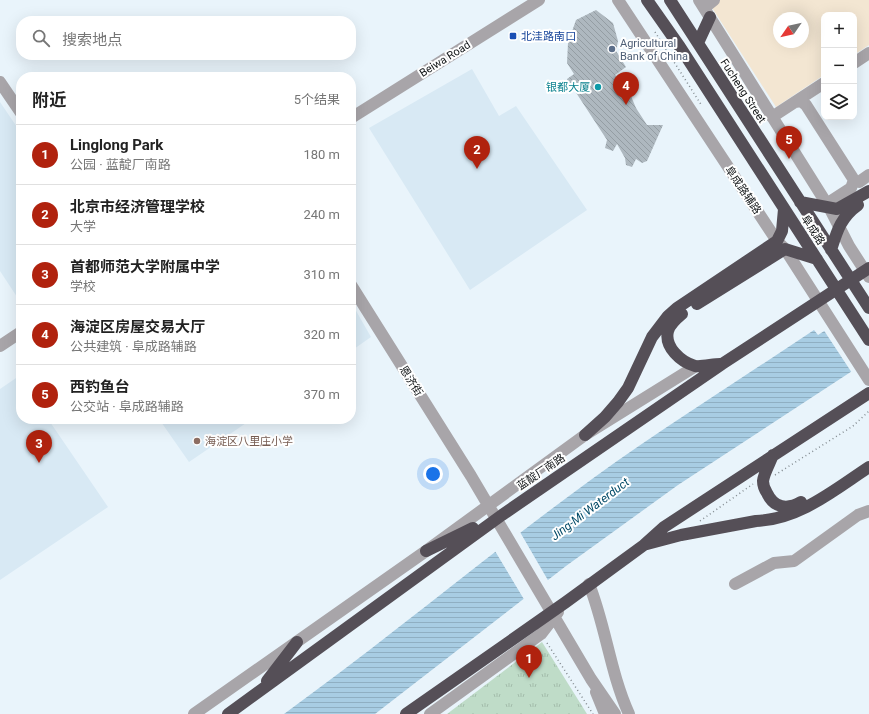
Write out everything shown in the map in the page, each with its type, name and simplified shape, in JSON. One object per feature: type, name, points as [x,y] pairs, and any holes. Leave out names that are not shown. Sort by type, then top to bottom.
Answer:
[{"type":"highway","points":[[647,0],[680,47],[784,209],[781,245]]},
{"type":"highway","name":"Fucheng Street","points":[[670,0],[869,308]]},
{"type":"highway","points":[[698,43],[704,8]]},
{"type":"highway","points":[[800,202],[837,210],[869,191]]},
{"type":"highway","points":[[833,253],[838,226],[849,211],[869,198]]},
{"type":"highway","name":"阜成路","points":[[784,209],[869,340]]},
{"type":"highway","points":[[781,245],[819,262]]},
{"type":"highway","points":[[722,364],[696,366],[684,361],[670,347],[668,338],[672,324],[681,314],[781,245]]},
{"type":"highway","points":[[585,434],[605,418],[628,388],[652,337],[662,322],[677,308],[781,245]]},
{"type":"highway","name":"蓝靛厂南路","points":[[228,714],[502,515],[722,364],[869,268]]},
{"type":"highway","points":[[406,714],[566,602],[644,545],[664,527],[869,393]]},
{"type":"highway","points":[[773,455],[763,481],[769,497],[775,504],[782,507],[789,507],[798,504],[869,458]]},
{"type":"highway","points":[[644,545],[681,535],[786,516],[802,510],[869,467]]},
{"type":"highway","points":[[426,551],[502,515]]},
{"type":"highway","points":[[259,692],[297,642]]},
{"type":"street","name":"Beiwa Road","points":[[356,115],[539,0]]},
{"type":"street","name":"阜成路辅路","points":[[618,0],[802,276],[869,380]]},
{"type":"street","points":[[714,0],[704,8],[830,208],[849,246],[869,277]]},
{"type":"street","points":[[857,61],[869,53]]},
{"type":"street","points":[[772,117],[822,84]]},
{"type":"street","points":[[1,86],[16,106]]},
{"type":"street","points":[[795,102],[801,101],[806,105],[854,180],[859,182],[869,175]]},
{"type":"street","points":[[830,208],[831,201],[851,188],[854,180]]},
{"type":"street","name":"恩济街","points":[[356,293],[471,476],[591,679]]},
{"type":"street","points":[[0,346],[16,335]]},
{"type":"street","name":"蓝靛厂南路","points":[[194,714],[426,551],[585,434],[696,366]]},
{"type":"street","points":[[735,584],[774,563],[794,561],[858,516],[869,511]]},
{"type":"street","points":[[590,584],[596,601],[614,675],[629,714]]},
{"type":"street","points":[[430,714],[541,634],[566,602]]},
{"type":"street","points":[[591,679],[605,714]]},
{"type":"street","points":[[591,679],[615,714]]},
{"type":"path","points":[[655,32],[702,106]]},
{"type":"path","points":[[541,634],[593,714]]},
{"type":"shaded area","points":[[707,0],[869,0],[869,45],[857,53],[857,12],[821,12],[821,77],[776,107]]},
{"type":"shaded area","points":[[472,69],[499,116],[516,106],[587,210],[470,290],[369,128]]},
{"type":"shaded area","points":[[0,102],[16,126],[16,295],[0,271]]},
{"type":"shaded area","points":[[356,311],[371,337],[356,348]]},
{"type":"shaded area","points":[[16,378],[16,424],[51,424],[108,507],[0,580],[0,389]]},
{"type":"shaded area","name":"海淀区八里庄小学","points":[[162,424],[245,424],[189,462]]},
{"type":"green space","points":[[542,642],[587,714],[447,714]]},
{"type":"water","name":"Jing-Mi Waterduct","points":[[869,302],[869,360],[678,485],[566,566],[375,714],[284,714],[599,474],[814,330],[818,335]]},
{"type":"pier","points":[[869,300],[869,362],[852,373],[823,329]]},
{"type":"pier","points":[[520,532],[549,582],[525,601],[495,551]]},
{"type":"building","name":"银都大厦","points":[[596,10],[613,23],[618,41],[616,51],[626,67],[615,75],[628,89],[636,108],[647,125],[663,125],[647,161],[642,163],[636,159],[632,167],[626,165],[625,158],[617,144],[613,151],[605,148],[607,140],[573,88],[568,86],[567,79],[574,74],[567,63],[568,43],[576,20]]},
{"type":"place","name":"北洼路南口","points":[[513,36]]},
{"type":"place","name":"Agricultural Bank of China","points":[[612,49]]},
{"type":"place","name":"银都大厦","points":[[598,87]]},
{"type":"place","name":"海淀区房屋交易大厅","points":[[626,105]]},
{"type":"place","name":"西钓鱼台","points":[[789,159]]},
{"type":"place","name":"北京市经济管理学校","points":[[477,169]]},
{"type":"place","name":"海淀区八里庄小学","points":[[197,441]]},
{"type":"place","name":"首都师范大学附属中学","points":[[39,463]]},
{"type":"place","name":"Linglong Park","points":[[529,678]]}]
